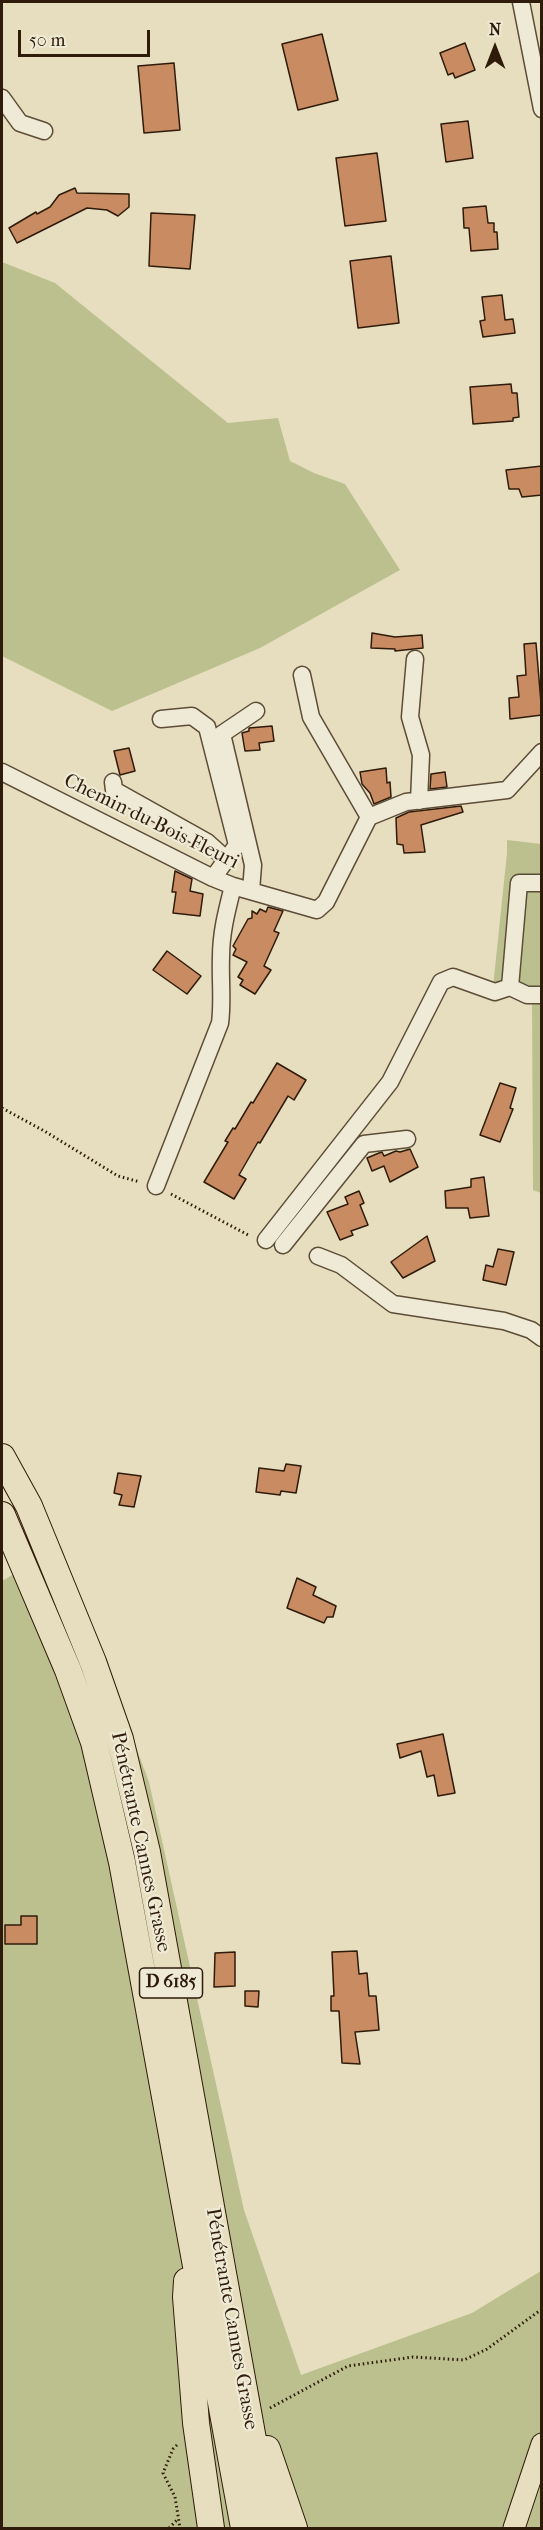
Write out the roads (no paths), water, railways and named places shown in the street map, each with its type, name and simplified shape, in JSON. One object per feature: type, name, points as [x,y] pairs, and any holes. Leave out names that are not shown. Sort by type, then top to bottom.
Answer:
[{"type":"highway","name":"Pénétrante Cannes Grasse","points":[[2,1457],[29,1506],[93,1662],[120,1739],[147,1852],[269,2529]]},
{"type":"highway","name":"Pénétrante Cannes Grasse","points":[[2,1515],[68,1670],[94,1742],[122,1862],[244,2529]]},
{"type":"highway","points":[[190,2229],[186,2297],[196,2423],[211,2529]]},
{"type":"highway","points":[[240,2372],[294,2529]]},
{"type":"main road","points":[[514,2529],[542,2444]]},
{"type":"street","points":[[521,2],[542,109]]},
{"type":"street","points":[[2,98],[20,123],[44,131]]},
{"type":"street","points":[[412,801],[421,755],[410,717],[415,659]]},
{"type":"street","points":[[303,675],[311,717],[369,817],[412,801],[507,790],[542,752]]},
{"type":"street","points":[[251,891],[253,865],[222,734],[256,711]]},
{"type":"street","points":[[161,719],[192,716],[207,727],[237,845],[213,878]]},
{"type":"street","name":"Chemin du Bois Fleuri","points":[[2,772],[213,878],[316,910],[322,908],[369,817]]},
{"type":"street","points":[[114,782],[114,790],[207,842],[227,860]]},
{"type":"street","points":[[510,987],[519,883],[542,883]]},
{"type":"street","points":[[156,1186],[220,1023],[223,1004],[221,956],[224,923],[233,886]]},
{"type":"street","points":[[266,1240],[390,1082],[441,982],[453,977],[495,992],[510,987],[527,996],[542,995]]},
{"type":"street","points":[[283,1245],[364,1144],[407,1139]]},
{"type":"street","points":[[318,1256],[342,1265],[393,1304],[504,1321],[531,1330],[542,1338]]}]
